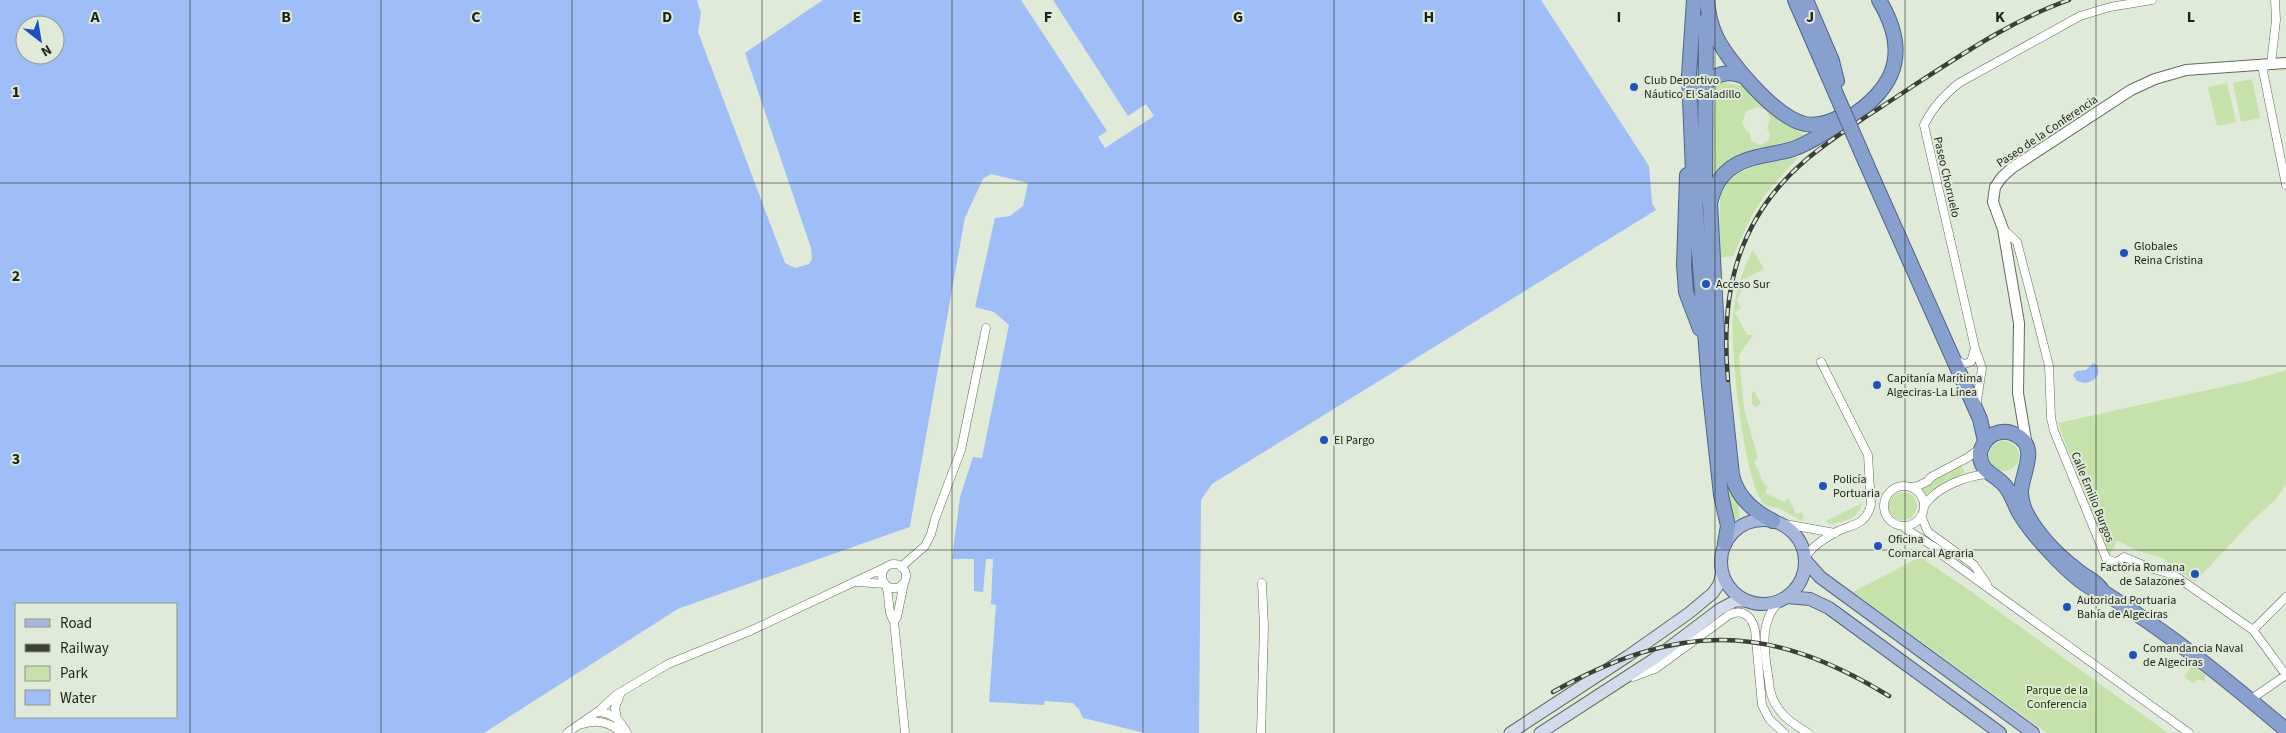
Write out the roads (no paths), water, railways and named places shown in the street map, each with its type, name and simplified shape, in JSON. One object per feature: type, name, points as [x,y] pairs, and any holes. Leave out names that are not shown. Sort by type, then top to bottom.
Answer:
[{"type":"highway","points":[[1694,0],[1689,75],[1690,125],[1706,346],[1721,495],[1728,526],[1725,543]]},
{"type":"highway","points":[[1706,0],[1715,34],[1729,58],[1750,82],[1786,116],[1805,124],[1821,124],[1837,119],[1852,110],[1875,89],[1889,60],[1891,44],[1887,30],[1872,0]]},
{"type":"highway","points":[[1706,0],[1706,194],[1710,203],[1717,332],[1732,475],[1737,490],[1751,508],[1776,522]]},
{"type":"highway","points":[[1794,0],[1838,93]]},
{"type":"highway","points":[[1799,0],[1978,412],[1984,429],[1984,444],[1980,458],[1992,476],[2006,488],[2020,514],[2043,546],[2072,573],[2097,592],[2103,592]]},
{"type":"highway","points":[[1806,0],[1832,61],[1838,93]]},
{"type":"highway","points":[[1710,203],[1717,183],[1733,167],[1748,159],[1792,149],[1808,143],[1866,107],[1884,88],[1895,64],[1897,51],[1896,37],[1879,0]]},
{"type":"highway","points":[[1695,180],[1694,110],[1706,83],[1712,77],[1729,73],[1741,75],[1750,82]]},
{"type":"highway","points":[[1690,125],[1683,241],[1686,292],[1706,346]]},
{"type":"highway","points":[[1868,161],[1988,424],[2004,432],[2019,436],[2028,448],[2027,466],[2021,494],[2028,516],[2056,550],[2075,569],[2100,587],[2103,592],[2187,649],[2286,730]]},
{"type":"highway","points":[[1683,241],[1700,261]]},
{"type":"highway","points":[[1984,444],[2004,432]]},
{"type":"highway","points":[[1992,476],[2015,478],[2027,466]]},
{"type":"main road","points":[[1510,733],[1628,656],[1689,613],[1712,593],[1719,584],[1722,572],[1721,557],[1725,543],[1735,530],[1748,522],[1762,520],[1776,522],[1797,536],[1805,559],[1820,577],[2033,733]]},
{"type":"main road","points":[[1783,599],[1800,583],[1803,576],[1805,559]]},
{"type":"main road","points":[[1722,572],[1728,586],[1747,601]]},
{"type":"main road","points":[[1540,733],[1654,660],[1720,609],[1735,601],[1764,604],[1783,599],[1810,599],[1829,608],[2000,733]]},
{"type":"street","name":"Paseo Chorruelo","points":[[1977,401],[1982,368],[1975,348],[1924,125],[1930,113],[1946,93],[1959,83],[2080,16],[2110,7],[2152,0]]},
{"type":"street","points":[[2275,0],[2276,20],[2267,64],[2263,71],[2286,185]]},
{"type":"street","name":"Paseo de la Conferencia","points":[[2028,448],[2026,428],[2022,420],[2018,393],[2019,323],[2003,229],[1995,208],[1993,196],[1995,187],[2002,176],[2131,90],[2155,79],[2186,70],[2286,63]]},
{"type":"street","name":"Calle Emilio Burgos","points":[[2003,229],[2017,242],[2049,366],[2051,418],[2054,431],[2106,558],[2113,562],[2118,562],[2124,558],[2133,560],[2150,568],[2174,575],[2253,630],[2286,675]]},
{"type":"street","points":[[901,567],[925,546],[961,450],[986,328]]},
{"type":"street","points":[[1960,362],[1964,364],[1971,362],[1975,348]]},
{"type":"street","points":[[1805,559],[1811,549],[1835,532],[1854,526],[1865,518],[1869,511],[1871,493],[1868,455],[1821,362]]},
{"type":"street","points":[[2004,432],[2022,420]]},
{"type":"street","points":[[1911,487],[1928,481],[1931,477],[1974,454],[1984,444]]},
{"type":"street","points":[[1924,506],[1922,496],[1911,487],[1904,485],[1894,488],[1884,501],[1886,516],[1893,524],[1903,526],[1914,524],[1921,516],[1929,498],[1935,494],[1966,477],[1992,476]]},
{"type":"street","points":[[1921,516],[1928,532],[1974,565],[1984,582],[1995,589],[1997,594]]},
{"type":"street","points":[[1776,522],[1809,530],[1835,532]]},
{"type":"street","points":[[1903,526],[2188,733]]},
{"type":"street","points":[[567,733],[598,712],[616,695],[668,664],[750,631],[894,565],[901,567],[905,574],[898,617],[894,622]]},
{"type":"street","points":[[886,568],[882,574],[890,600],[891,617],[894,622],[906,733]]},
{"type":"street","points":[[858,582],[894,588],[904,582]]},
{"type":"street","points":[[1261,733],[1264,627],[1262,582]]},
{"type":"street","points":[[2253,630],[2286,597]]},
{"type":"street","points":[[1783,599],[1769,613],[1764,626],[1770,690],[1772,700],[1781,714],[1808,733]]},
{"type":"street","points":[[1617,683],[1655,669],[1729,616],[1742,612],[1749,617],[1755,630],[1762,705],[1770,719],[1784,733]]},
{"type":"street","points":[[2250,700],[2286,675]]},
{"type":"street","points":[[618,719],[616,703],[620,695],[635,683]]},
{"type":"street","points":[[598,712],[610,714],[618,719],[627,733]]},
{"type":"street","points":[[576,727],[598,721],[606,722],[621,733]]},
{"type":"water","points":[[0,0],[697,0],[701,13],[698,32],[785,263],[795,268],[809,264],[812,259],[811,248],[745,53],[823,0],[1021,0],[1107,131],[1098,137],[1105,148],[1154,116],[1146,104],[1128,116],[1053,0],[1541,0],[1649,166],[1652,203],[1656,210],[1212,484],[1201,500],[1199,733],[1145,733],[1083,718],[1079,709],[1073,703],[1045,701],[1044,705],[989,702],[996,605],[991,604],[993,559],[986,559],[983,592],[974,591],[974,559],[952,559],[960,497],[973,457],[982,458],[1009,325],[994,312],[975,307],[995,218],[1010,216],[1023,206],[1028,183],[991,174],[983,179],[965,218],[910,527],[678,609],[484,733],[0,733]]},
{"type":"water","points":[[2093,363],[2097,365],[2098,369],[2098,375],[2094,380],[2084,383],[2077,381],[2073,375],[2076,371],[2086,370]]},
{"type":"railway","points":[[1728,380],[1727,317],[1731,287],[1738,259],[1749,232],[1764,206],[1783,182],[1807,159],[1832,140],[1948,63],[2007,28],[2069,0]]},
{"type":"railway","points":[[1553,692],[1598,669],[1641,653],[1682,643],[1722,640],[1762,644],[1802,654],[1845,671],[1889,696]]},
{"type":"place","name":"Club Deportivo Náutico El Saladillo","points":[[1634,87]]},
{"type":"place","name":"Globales Reina Cristina","points":[[2124,253]]},
{"type":"place","name":"Acceso Sur","points":[[1706,284]]},
{"type":"place","name":"Capitanía Marítima Algeciras-La Línea","points":[[1877,385]]},
{"type":"place","name":"El Pargo","points":[[1324,440]]},
{"type":"place","name":"Policía Portuaria","points":[[1823,486]]},
{"type":"place","name":"Oficina Comarcal Agraria","points":[[1878,546]]},
{"type":"place","name":"Factoria Romana de Salazones","points":[[2195,574]]},
{"type":"place","name":"Autoridad Portuaria Bahía de Algeciras","points":[[2067,607]]},
{"type":"place","name":"Comandancia Naval de Algeciras","points":[[2133,655]]},
{"type":"park label","name":"Parque de la Conferencia","points":[[2057,697]]}]
